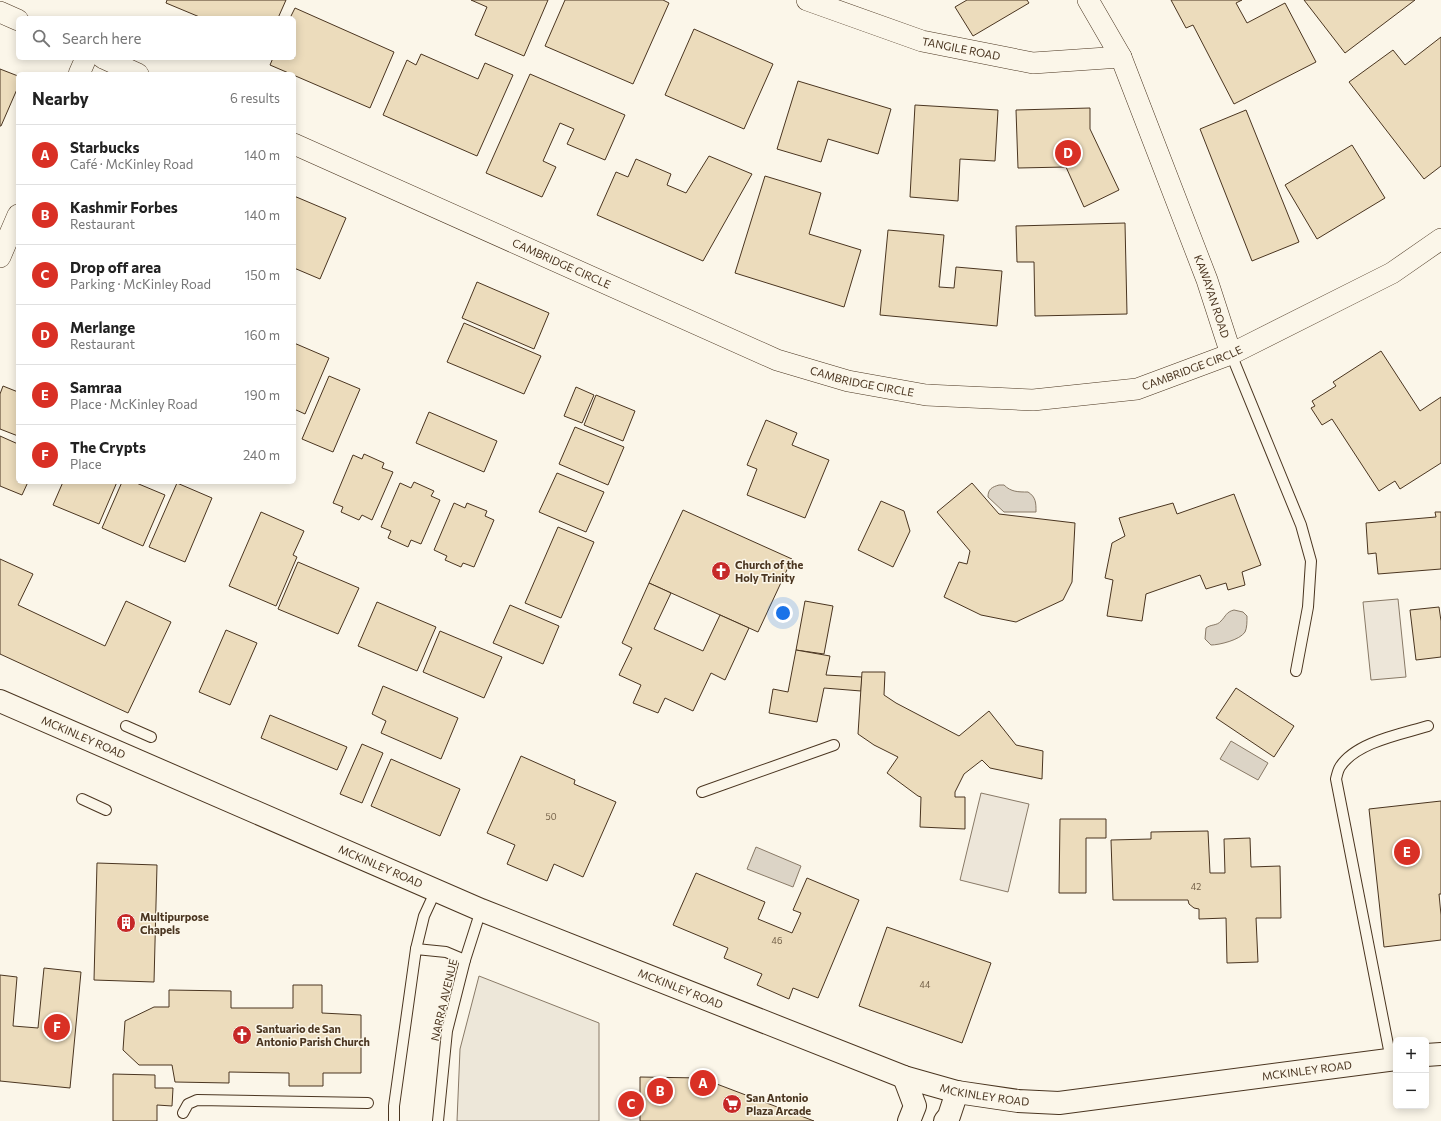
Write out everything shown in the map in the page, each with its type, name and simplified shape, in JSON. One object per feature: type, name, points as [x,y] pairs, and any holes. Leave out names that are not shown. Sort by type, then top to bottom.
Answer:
[{"type":"main road","name":"MCKINLEY ROAD","points":[[0,702],[481,910],[904,1077],[956,1092],[1018,1101],[1059,1103],[1393,1059]]},
{"type":"main road","points":[[1429,1055],[1441,1054]]},
{"type":"main road","points":[[904,1077],[915,1106],[909,1121]]},
{"type":"main road","points":[[945,1121],[949,1116],[956,1092]]},
{"type":"street","name":"TANGILE ROAD","points":[[807,0],[922,41],[1033,63],[1121,57]]},
{"type":"street","name":"KAWAYAN ROAD","points":[[1088,0],[1121,57],[1207,280],[1231,354]]},
{"type":"street","points":[[0,12],[16,19]]},
{"type":"street","points":[[80,72],[85,60]]},
{"type":"street","points":[[107,60],[134,72]]},
{"type":"street","name":"CAMBRIDGE CIRCLE","points":[[296,145],[777,360],[848,381],[926,395],[1033,400],[1137,389],[1231,354],[1392,273],[1441,239]]},
{"type":"street","points":[[0,257],[16,220]]},
{"type":"lane","name":"KAWAYAN ROAD","points":[[1231,354],[1301,525],[1311,561],[1308,607],[1296,671]]},
{"type":"lane","points":[[126,726],[151,737]]},
{"type":"lane","points":[[1393,1059],[1336,779],[1340,768],[1346,760],[1364,748],[1371,744],[1428,726]]},
{"type":"lane","points":[[702,792],[834,745]]},
{"type":"lane","points":[[82,799],[106,810]]},
{"type":"lane","points":[[394,1121],[394,1106],[416,949],[424,916],[436,890]]},
{"type":"lane","name":"NARRA AVENUE","points":[[438,1121],[447,1031],[465,960],[481,910]]},
{"type":"lane","points":[[416,949],[446,952],[465,960]]},
{"type":"lane","points":[[183,1113],[188,1104],[197,1100],[368,1103]]},
{"type":"shaded area","points":[[999,485],[1004,485],[1015,491],[1028,492],[1031,494],[1035,500],[1036,512],[1004,512],[988,497],[991,489]]},
{"type":"shaded area","points":[[1398,599],[1406,677],[1371,680],[1363,602]]},
{"type":"shaded area","points":[[1234,610],[1243,612],[1247,616],[1247,627],[1245,632],[1234,640],[1211,645],[1205,639],[1206,628],[1219,623],[1228,613]]},
{"type":"shaded area","points":[[1231,741],[1268,763],[1258,780],[1220,759]]},
{"type":"shaded area","points":[[981,793],[1029,804],[1008,892],[960,880]]},
{"type":"shaded area","points":[[756,847],[801,866],[793,887],[747,869]]},
{"type":"shaded area","points":[[479,976],[599,1023],[599,1121],[457,1121],[460,1049]]},
{"type":"building","points":[[167,0],[286,0],[279,16],[197,16],[166,3]]},
{"type":"building","points":[[471,0],[548,0],[524,56],[475,35],[487,7]]},
{"type":"building","points":[[565,0],[663,0],[669,3],[633,84],[545,46]]},
{"type":"building","points":[[967,0],[1027,0],[1029,3],[973,36],[955,7]]},
{"type":"building","points":[[1171,0],[1242,0],[1236,3],[1247,23],[1285,3],[1316,62],[1234,104],[1193,25],[1186,28]]},
{"type":"building","points":[[1304,0],[1415,0],[1345,53]]},
{"type":"building","points":[[295,8],[394,52],[370,108],[296,76],[296,72],[286,72],[270,65],[272,60],[296,60],[296,16],[291,16]]},
{"type":"building","points":[[694,29],[773,64],[744,129],[665,95]]},
{"type":"building","points":[[1441,37],[1441,166],[1424,179],[1349,82],[1393,50],[1405,65]]},
{"type":"building","points":[[421,54],[478,79],[485,63],[513,75],[477,156],[383,115],[407,60],[416,65]]},
{"type":"building","points":[[0,69],[16,75],[16,92],[0,126]]},
{"type":"building","points":[[530,74],[625,115],[605,160],[567,144],[574,129],[560,123],[543,161],[556,167],[542,197],[486,173]]},
{"type":"building","points":[[798,81],[891,109],[878,154],[828,139],[821,162],[777,149]]},
{"type":"building","points":[[915,105],[998,110],[995,161],[960,159],[958,201],[910,197]]},
{"type":"building","points":[[1090,108],[1090,129],[1119,190],[1084,207],[1066,167],[1018,168],[1016,110]]},
{"type":"building","points":[[1246,110],[1299,242],[1252,261],[1200,129]]},
{"type":"building","points":[[1352,145],[1385,198],[1317,239],[1285,185]]},
{"type":"building","points":[[709,156],[752,174],[703,261],[597,215],[616,172],[628,177],[636,159],[671,174],[667,185],[686,193]]},
{"type":"building","points":[[765,176],[821,193],[809,234],[861,250],[844,307],[735,273]]},
{"type":"building","points":[[296,197],[346,218],[320,279],[296,269]]},
{"type":"building","points":[[1125,223],[1127,314],[1035,316],[1034,262],[1017,262],[1016,226]]},
{"type":"building","points":[[888,230],[944,235],[939,287],[954,288],[956,267],[1002,271],[997,326],[880,315]]},
{"type":"building","points":[[477,282],[549,313],[534,349],[462,318]]},
{"type":"building","points":[[464,323],[541,356],[524,394],[447,362]]},
{"type":"building","points":[[296,344],[329,358],[305,414],[296,410]]},
{"type":"building","points":[[1381,351],[1420,411],[1441,397],[1441,463],[1400,489],[1395,481],[1379,491],[1332,419],[1322,425],[1311,408],[1315,406],[1312,401],[1336,386],[1333,382]]},
{"type":"building","points":[[329,376],[360,389],[333,452],[302,439]]},
{"type":"building","points":[[3,386],[16,391],[16,435],[0,429],[0,394]]},
{"type":"building","points":[[576,387],[594,395],[582,423],[564,416]]},
{"type":"building","points":[[596,395],[635,411],[623,441],[584,425]]},
{"type":"building","points":[[429,412],[497,441],[484,472],[416,443]]},
{"type":"building","points":[[766,420],[797,433],[792,445],[829,460],[805,518],[747,495],[757,469],[747,465]]},
{"type":"building","points":[[575,427],[624,447],[608,485],[559,464]]},
{"type":"building","points":[[0,436],[16,443],[16,484],[27,484],[22,495],[0,486]]},
{"type":"building","points":[[364,454],[384,463],[382,468],[393,472],[372,520],[362,515],[359,520],[341,512],[343,507],[333,503],[353,455],[362,459]]},
{"type":"building","points":[[557,473],[604,492],[586,532],[539,512]]},
{"type":"building","points":[[414,482],[434,491],[431,496],[440,500],[421,544],[411,540],[408,547],[388,538],[391,531],[381,527],[400,483],[411,488]]},
{"type":"building","points":[[972,483],[999,514],[1075,523],[1072,582],[1063,600],[1016,622],[981,615],[944,597],[959,562],[967,564],[970,551],[937,512]]},
{"type":"building","points":[[62,484],[116,484],[99,524],[53,505]]},
{"type":"building","points":[[121,484],[139,484],[165,495],[143,546],[102,528]]},
{"type":"building","points":[[177,484],[212,498],[185,562],[149,547]]},
{"type":"building","points":[[1234,494],[1261,565],[1242,572],[1245,585],[1228,590],[1226,583],[1206,589],[1200,575],[1146,594],[1142,621],[1107,616],[1113,580],[1105,578],[1112,543],[1125,536],[1119,518],[1173,503],[1177,514]]},
{"type":"building","points":[[881,501],[904,511],[910,531],[893,567],[858,550]]},
{"type":"building","points":[[454,503],[465,508],[467,503],[487,511],[485,516],[494,520],[474,567],[463,563],[461,567],[445,560],[447,556],[434,550]]},
{"type":"building","name":"Church of the Holy Trinity","points":[[683,510],[792,559],[758,632],[649,583]]},
{"type":"building","points":[[261,512],[304,531],[293,555],[297,557],[276,606],[229,586]]},
{"type":"building","points":[[1435,512],[1441,512],[1441,569],[1378,574],[1376,553],[1368,554],[1366,523],[1436,517]]},
{"type":"building","points":[[558,527],[594,542],[561,618],[525,603]]},
{"type":"building","points":[[0,559],[33,574],[18,605],[105,646],[126,601],[171,622],[128,713],[0,654]]},
{"type":"building","points":[[298,562],[359,588],[338,634],[278,609]]},
{"type":"building","points":[[649,583],[671,593],[654,629],[703,651],[720,615],[749,628],[725,680],[711,673],[693,711],[665,698],[658,713],[633,703],[641,685],[619,675],[632,648],[622,643]]},
{"type":"building","points":[[805,601],[833,606],[824,654],[796,650]]},
{"type":"building","points":[[377,602],[436,627],[417,671],[358,646]]},
{"type":"building","points":[[510,605],[559,626],[543,664],[493,643]]},
{"type":"building","points":[[1439,607],[1441,621],[1441,657],[1416,660],[1410,610]]},
{"type":"building","points":[[226,630],[257,643],[230,705],[199,692]]},
{"type":"building","points":[[440,631],[502,657],[484,698],[423,672]]},
{"type":"building","points":[[796,650],[830,656],[826,675],[862,677],[861,691],[824,688],[817,722],[769,713],[773,689],[788,692]]},
{"type":"building","points":[[862,672],[885,672],[884,695],[896,703],[959,736],[989,711],[1016,745],[1043,751],[1042,779],[990,768],[982,760],[964,774],[955,792],[955,797],[965,797],[965,829],[920,827],[921,797],[887,773],[898,757],[874,745],[858,734]]},
{"type":"building","points":[[383,686],[458,718],[441,759],[381,733],[386,721],[372,714]]},
{"type":"building","points":[[1236,688],[1294,726],[1274,757],[1216,718]]},
{"type":"building","points":[[270,715],[347,747],[337,770],[261,738]]},
{"type":"building","points":[[362,744],[383,753],[362,803],[340,794]]},
{"type":"building","points":[[521,756],[575,780],[574,784],[616,802],[583,877],[554,864],[547,881],[507,864],[515,845],[487,833]]},
{"type":"building","points":[[391,759],[460,789],[440,836],[371,806]]},
{"type":"building","points":[[1441,801],[1441,894],[1439,894],[1441,940],[1384,947],[1369,809]]},
{"type":"building","points":[[1060,819],[1106,819],[1106,838],[1086,838],[1086,893],[1059,893]]},
{"type":"building","points":[[1208,831],[1210,873],[1225,873],[1224,839],[1250,838],[1251,867],[1280,866],[1281,918],[1256,918],[1258,962],[1227,963],[1226,918],[1199,919],[1199,909],[1194,908],[1189,904],[1188,900],[1113,900],[1111,840],[1151,839],[1151,832]]},
{"type":"building","name":"Multipurpose Chapels","points":[[97,863],[157,865],[154,982],[94,980]]},
{"type":"building","points":[[696,873],[765,902],[758,919],[792,933],[801,913],[793,910],[807,878],[859,900],[818,998],[793,988],[789,999],[757,985],[762,974],[724,958],[728,948],[673,925]]},
{"type":"building","points":[[887,927],[991,963],[962,1043],[859,1006]]},
{"type":"building","points":[[44,968],[81,972],[70,1088],[0,1081],[0,975],[17,977],[13,1026],[38,1028]]},
{"type":"building","name":"Santuario de San Antonio Parish Church","points":[[293,985],[322,985],[322,1013],[361,1015],[361,1073],[323,1073],[323,1086],[289,1086],[289,1073],[229,1072],[229,1083],[175,1082],[172,1065],[139,1065],[123,1050],[125,1021],[154,1007],[169,1007],[169,990],[231,991],[231,1008],[293,1008]]},
{"type":"building","points":[[113,1074],[155,1075],[155,1088],[173,1088],[172,1106],[157,1105],[157,1121],[113,1121]]},
{"type":"building","points":[[640,1077],[701,1078],[814,1121],[640,1121]]},
{"type":"place","name":"Merlange","points":[[1068,153]]},
{"type":"place","name":"Church of the Holy Trinity","points":[[721,571]]},
{"type":"place","name":"Samraa","points":[[1407,852]]},
{"type":"place","name":"Multipurpose Chapels","points":[[126,923]]},
{"type":"place","name":"The Crypts","points":[[57,1027]]},
{"type":"place","name":"Santuario de San Antonio Parish Church","points":[[242,1035]]},
{"type":"place","name":"Starbucks","points":[[703,1083]]},
{"type":"place","name":"Kashmir Forbes","points":[[660,1091]]},
{"type":"place","name":"Drop off area","points":[[631,1104]]},
{"type":"place","name":"San Antonio Plaza Arcade","points":[[732,1104]]}]
